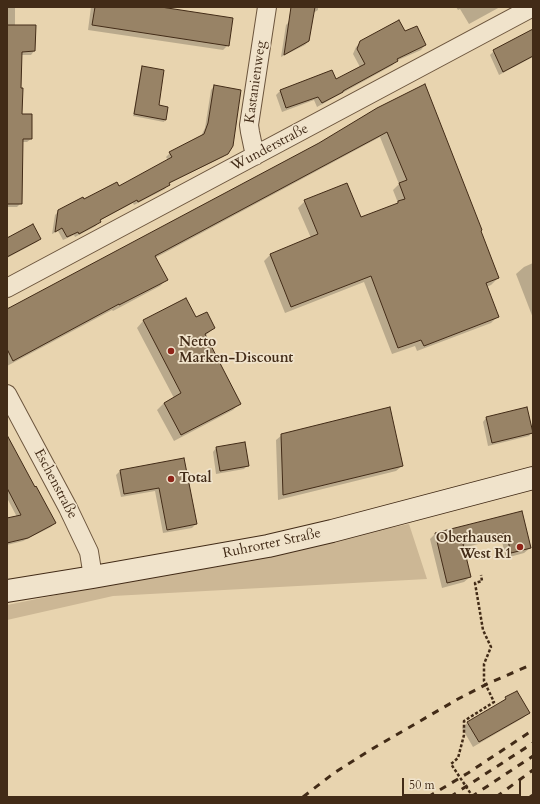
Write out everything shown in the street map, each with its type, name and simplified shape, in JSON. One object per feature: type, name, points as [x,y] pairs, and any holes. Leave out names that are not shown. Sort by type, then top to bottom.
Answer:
[{"type":"main road","name":"Ruhrorter Straße","points":[[7,591],[268,546],[332,531],[533,478]]},
{"type":"street","name":"Kastanienweg","points":[[255,156],[249,125],[267,7]]},
{"type":"street","name":"Wunderstraße","points":[[7,288],[533,7]]},
{"type":"street","name":"Eschenstraße","points":[[7,394],[68,508],[89,552],[93,577]]},
{"type":"path","points":[[473,797],[451,764],[458,758],[464,735],[464,721],[494,702],[484,681],[484,664],[491,647],[483,630],[474,583],[482,581],[481,575]]},
{"type":"shaded area","points":[[409,524],[427,579],[113,596],[7,620],[7,605]]},
{"type":"building","points":[[95,7],[161,7],[233,18],[229,46],[92,25]]},
{"type":"building","points":[[291,7],[315,7],[309,41],[284,55]]},
{"type":"building","points":[[399,20],[405,31],[417,26],[426,45],[397,59],[398,61],[322,103],[318,97],[286,108],[280,90],[332,70],[336,79],[365,64],[357,49],[360,41]]},
{"type":"building","points":[[7,25],[36,25],[35,51],[22,52],[22,114],[32,114],[32,139],[23,139],[22,204],[7,204]]},
{"type":"building","points":[[533,29],[533,56],[503,72],[493,50]]},
{"type":"building","points":[[142,66],[164,70],[159,105],[168,107],[166,120],[134,114]]},
{"type":"building","points":[[425,84],[482,230],[481,231],[499,278],[486,283],[499,317],[424,346],[421,340],[398,348],[371,276],[291,307],[270,254],[318,234],[304,200],[347,183],[361,217],[405,199],[399,183],[407,180],[387,132],[155,256],[168,280],[119,304],[13,361],[7,349],[7,309],[319,143],[377,108]]},
{"type":"building","points":[[214,85],[241,90],[233,146],[228,154],[169,183],[170,185],[138,202],[137,200],[100,220],[101,222],[79,234],[78,232],[67,237],[62,228],[55,232],[58,210],[83,197],[84,199],[117,182],[119,186],[172,157],[169,152],[204,134],[208,123]]},
{"type":"building","points":[[33,224],[41,239],[7,257],[7,238]]},
{"type":"building","points":[[186,298],[196,317],[207,312],[215,328],[205,334],[241,404],[181,435],[164,403],[181,393],[143,320]]},
{"type":"building","points":[[390,407],[403,466],[283,495],[281,434]]},
{"type":"building","points":[[527,407],[533,433],[492,443],[486,417]]},
{"type":"building","points":[[7,435],[56,523],[28,538],[7,543],[7,518],[21,515],[7,488]]},
{"type":"building","points":[[245,442],[249,466],[220,471],[216,447]]},
{"type":"building","points":[[184,458],[197,524],[167,530],[159,488],[124,494],[120,470]]},
{"type":"building","name":"Oberhausen West R1","points":[[522,511],[531,548],[511,553],[506,533],[463,544],[471,577],[447,583],[435,533]]},
{"type":"building","points":[[517,691],[530,713],[479,742],[467,722],[506,699],[505,697]]},
{"type":"railway","points":[[303,797],[334,773],[458,699],[489,683],[533,664]]},
{"type":"railway","points":[[428,797],[468,773],[533,730]]},
{"type":"railway","points":[[450,797],[533,743]]},
{"type":"railway","points":[[471,797],[533,756]]},
{"type":"railway","points":[[496,797],[533,770]]},
{"type":"place","name":"Netto Marken-Discount","points":[[171,351]]},
{"type":"place","name":"Total","points":[[171,479]]},
{"type":"place","name":"Oberhausen West R1","points":[[520,547]]}]
